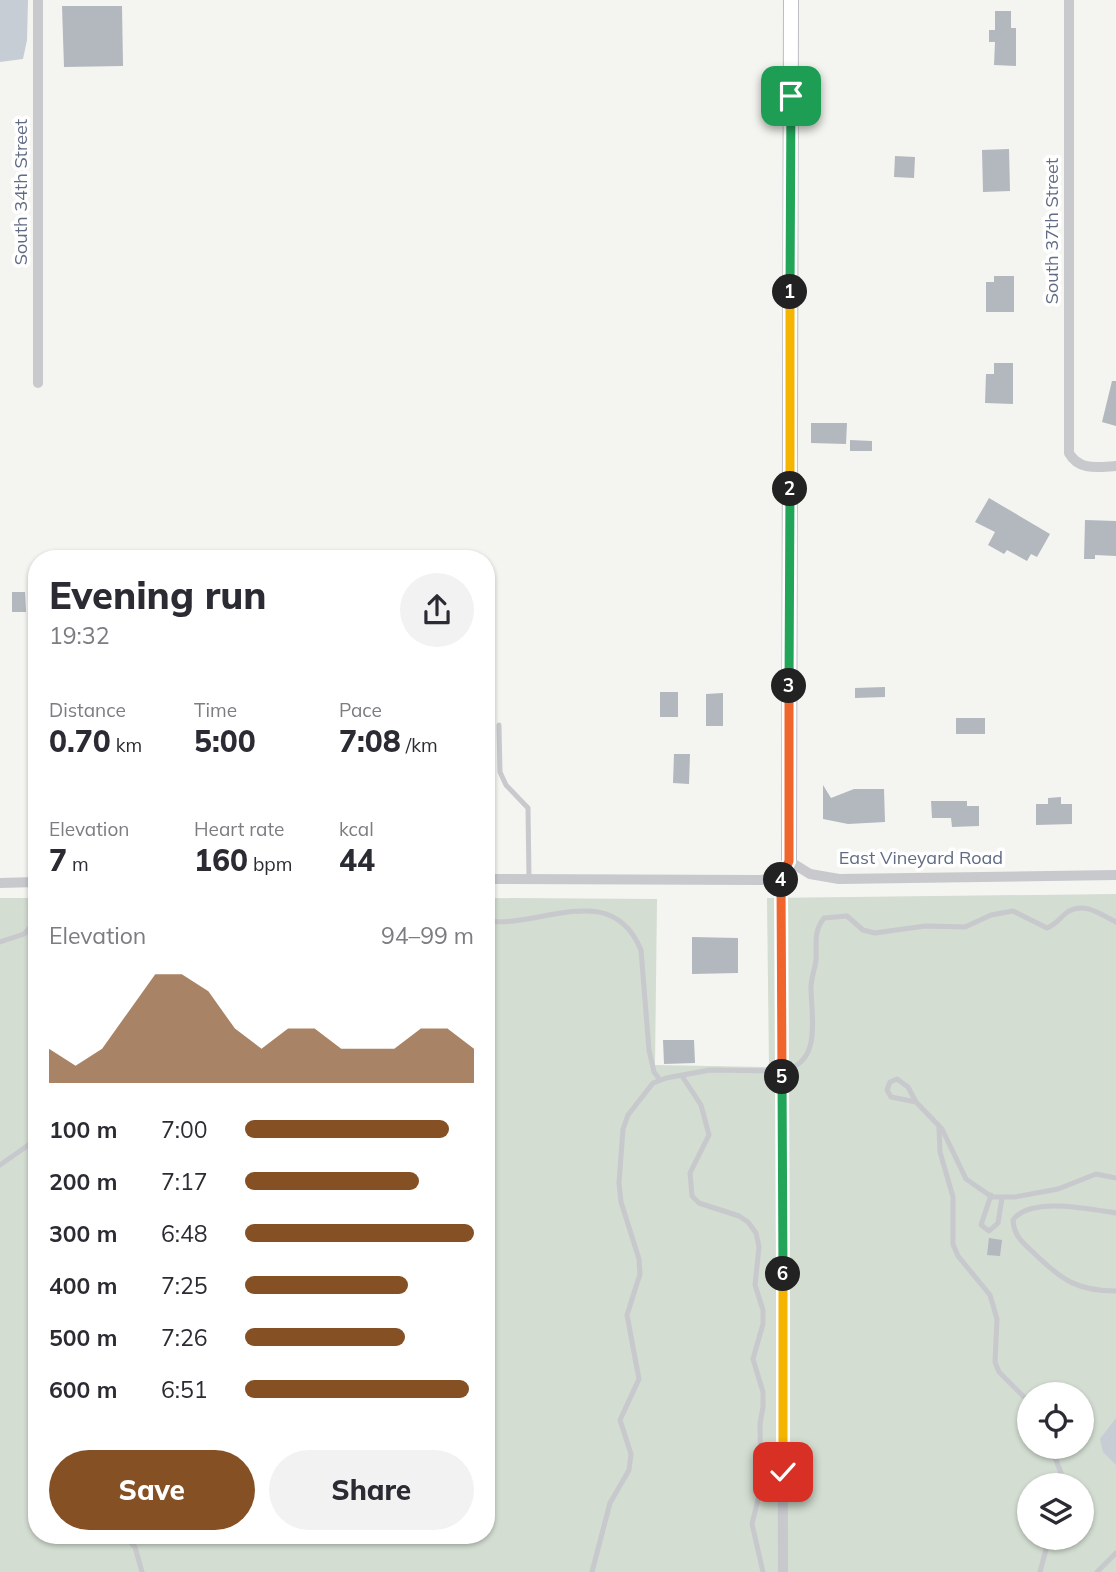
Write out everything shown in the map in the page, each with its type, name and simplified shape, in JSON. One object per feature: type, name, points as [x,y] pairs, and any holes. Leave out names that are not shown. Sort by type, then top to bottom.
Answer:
[{"type":"street","name":"South 34th Street","points":[[38,0],[38,383]]},
{"type":"street","points":[[783,1572],[782,1071],[791,0]]},
{"type":"street","name":"South 37th Street","points":[[1069,0],[1069,453],[1074,461],[1086,467],[1116,466]]},
{"type":"street","points":[[495,879],[762,880],[785,868]]},
{"type":"street","name":"East Vineyard Road","points":[[785,868],[839,879],[1116,875]]},
{"type":"street","points":[[0,883],[28,882]]},
{"type":"lane","points":[[499,725],[500,772],[506,785],[528,808],[529,878]]},
{"type":"lane","points":[[592,1572],[610,1503],[629,1469],[631,1454],[621,1432],[620,1420],[639,1378],[627,1315],[640,1274],[639,1259],[621,1202],[623,1129],[628,1115],[640,1097],[660,1080],[710,1070],[782,1071],[793,1069],[805,1060],[814,1027],[811,982],[816,961],[815,936],[817,926],[824,918],[847,916],[863,930],[875,933],[925,926],[965,927],[1003,911],[1022,914],[1031,923],[1047,928],[1056,925],[1068,911],[1080,908],[1093,909],[1116,922]]},
{"type":"lane","points":[[495,922],[505,923],[556,913],[593,910],[606,913],[624,925],[636,938],[641,950],[649,1050],[654,1072],[660,1080]]},
{"type":"lane","points":[[0,942],[24,934],[28,930]]},
{"type":"lane","points":[[682,1076],[701,1105],[709,1135],[690,1173],[692,1196],[699,1203],[739,1216],[748,1222],[756,1233],[759,1247],[755,1285],[763,1310],[763,1324],[753,1359],[763,1392],[760,1424],[761,1487],[752,1524],[763,1572]]},
{"type":"lane","points":[[916,1102],[891,1097],[887,1090],[890,1082],[901,1081],[948,1138],[965,1179],[991,1195],[1002,1198],[1068,1187],[1096,1174],[1116,1178]]},
{"type":"lane","points":[[936,1122],[940,1130],[940,1152],[953,1197],[953,1244],[958,1256],[984,1284],[992,1302],[997,1320],[995,1362],[999,1372],[1017,1390]]},
{"type":"lane","points":[[0,1165],[28,1145]]},
{"type":"lane","points":[[991,1195],[981,1225],[989,1231],[998,1223],[1002,1198]]},
{"type":"lane","points":[[1116,1213],[1042,1206],[1029,1208],[1013,1220],[1017,1237],[1056,1276],[1077,1286],[1116,1291]]},
{"type":"lane","points":[[132,1544],[142,1572]]},
{"type":"lane","points":[[1040,1572],[1046,1550]]},
{"type":"lane","points":[[1097,1572],[1116,1553]]},
{"type":"shaded area","points":[[0,0],[28,0],[27,40],[23,59],[0,62]]},
{"type":"shaded area","points":[[1116,894],[1116,1572],[0,1572],[0,898],[28,898],[28,1544],[495,1544],[495,898],[657,899],[655,1065],[769,1067],[767,898]]},
{"type":"shaded area","points":[[1116,1418],[1116,1465],[1103,1452],[1100,1439]]},
{"type":"building","points":[[62,6],[122,6],[123,66],[64,67]]},
{"type":"building","points":[[995,11],[1011,11],[1011,28],[1016,28],[1016,66],[994,65],[995,42],[989,42],[989,30],[995,30]]},
{"type":"building","points":[[1009,149],[1010,191],[983,192],[982,150]]},
{"type":"building","points":[[895,156],[915,157],[914,178],[894,177]]},
{"type":"building","points":[[994,276],[1014,276],[1014,312],[986,312],[986,282],[994,282]]},
{"type":"building","points":[[994,363],[1013,363],[1013,404],[985,403],[986,374],[994,374]]},
{"type":"building","points":[[1112,381],[1116,381],[1116,426],[1102,422]]},
{"type":"building","points":[[811,423],[847,423],[846,444],[811,443]]},
{"type":"building","points":[[850,440],[872,441],[872,451],[850,451]]},
{"type":"building","points":[[989,498],[1050,534],[1037,557],[1031,554],[1027,561],[1007,550],[1004,554],[988,545],[995,532],[975,522]]},
{"type":"building","points":[[1085,520],[1116,521],[1116,556],[1095,555],[1095,559],[1084,559]]},
{"type":"building","points":[[12,592],[25,592],[26,612],[12,612]]},
{"type":"building","points":[[885,687],[885,697],[855,698],[855,688]]},
{"type":"building","points":[[660,692],[678,692],[678,717],[660,717]]},
{"type":"building","points":[[723,693],[723,726],[706,726],[706,694]]},
{"type":"building","points":[[956,718],[985,718],[985,734],[956,734]]},
{"type":"building","points":[[674,754],[690,754],[689,784],[673,783]]},
{"type":"building","points":[[823,785],[831,798],[854,789],[884,789],[885,822],[848,824],[823,819]]},
{"type":"building","points":[[1061,797],[1061,804],[1072,804],[1072,824],[1036,825],[1036,804],[1048,804],[1048,798]]},
{"type":"building","points":[[931,801],[967,801],[967,806],[979,806],[979,826],[952,827],[951,818],[932,818]]},
{"type":"building","points":[[692,937],[738,938],[738,973],[692,974]]},
{"type":"building","points":[[663,1040],[694,1040],[695,1063],[664,1064]]},
{"type":"building","points":[[989,1238],[1002,1240],[1000,1256],[987,1255]]},
{"type":"route","points":[[783,1472],[781,874],[789,861],[791,96]]}]
